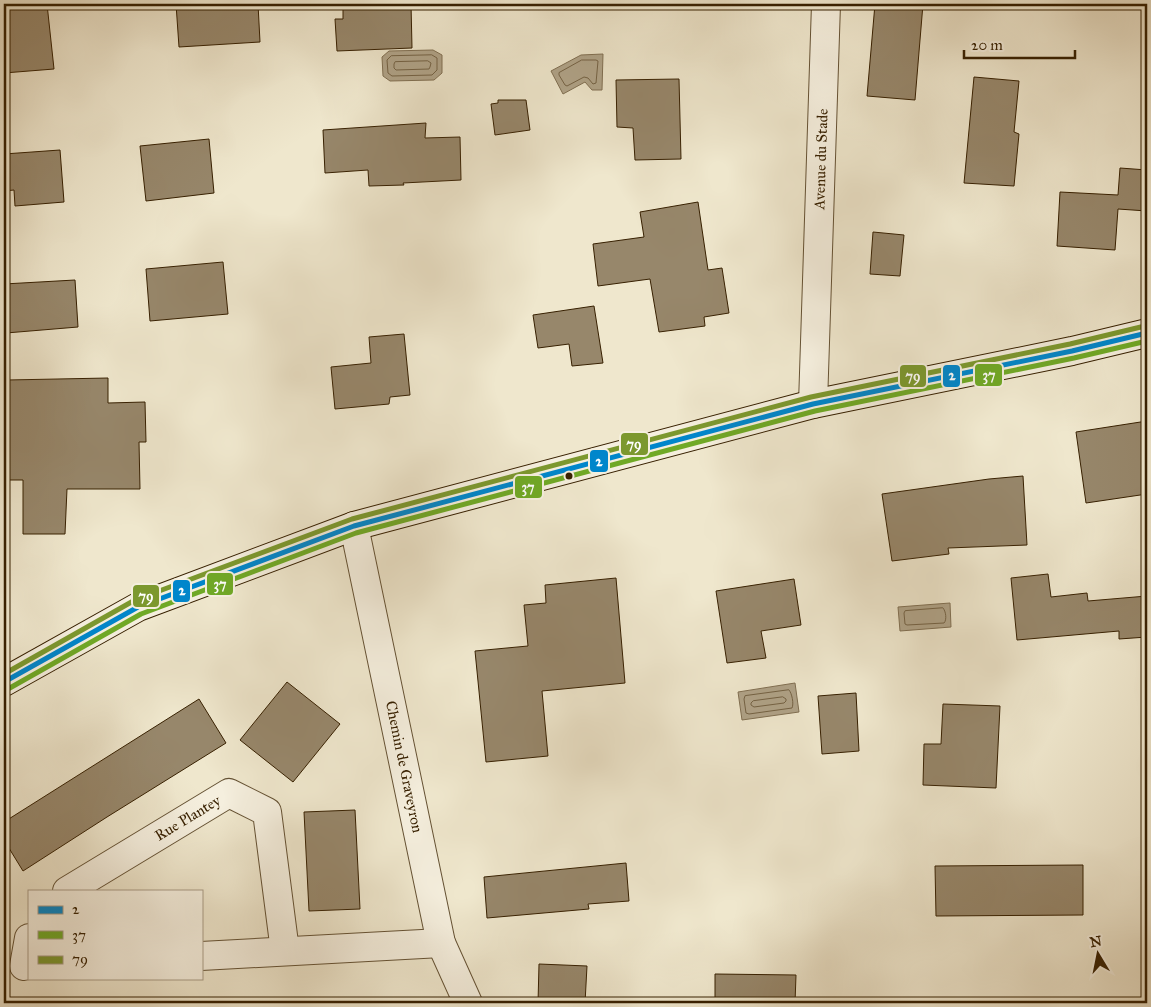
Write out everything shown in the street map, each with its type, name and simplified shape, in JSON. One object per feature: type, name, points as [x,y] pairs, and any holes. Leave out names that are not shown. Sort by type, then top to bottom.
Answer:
[{"type":"street","name":"Avenue du Stade","points":[[813,404],[826,4]]},
{"type":"street","points":[[4,682],[138,607],[354,526],[813,404],[1072,351],[1147,332]]},
{"type":"street","name":"Chemin de Graveyron","points":[[354,526],[442,943],[468,1003]]},
{"type":"street","name":"Rue Plantey","points":[[69,890],[229,793],[267,812],[285,952]]},
{"type":"street","points":[[19,966],[28,941]]},
{"type":"street","points":[[202,956],[442,943]]},
{"type":"water","points":[[433,50],[442,55],[442,73],[434,80],[390,81],[383,76],[382,57],[389,51]]},
{"type":"water","points":[[603,54],[602,90],[592,90],[585,82],[563,94],[551,71],[581,55]]},
{"type":"water","points":[[950,603],[951,627],[900,631],[898,607]]},
{"type":"water","points":[[795,683],[799,712],[742,720],[738,692]]},
{"type":"building","points":[[4,4],[47,4],[54,69],[4,73]]},
{"type":"building","points":[[176,4],[258,4],[260,42],[179,47]]},
{"type":"building","points":[[343,4],[411,4],[412,48],[337,51],[335,19],[343,19]]},
{"type":"building","points":[[875,4],[923,4],[915,100],[867,96]]},
{"type":"building","points":[[974,77],[1019,81],[1014,132],[1019,134],[1014,186],[964,183]]},
{"type":"building","points":[[679,79],[681,159],[635,160],[633,128],[617,127],[616,80]]},
{"type":"building","points":[[498,100],[526,100],[530,130],[495,135],[491,104],[498,103]]},
{"type":"building","points":[[426,123],[425,138],[460,137],[461,180],[369,186],[368,170],[325,173],[323,130]]},
{"type":"building","points":[[209,139],[214,193],[146,201],[140,146]]},
{"type":"building","points":[[60,150],[64,202],[15,206],[14,190],[4,191],[4,154]]},
{"type":"building","points":[[1120,168],[1147,170],[1147,211],[1118,209],[1115,250],[1057,246],[1060,192],[1118,195]]},
{"type":"building","points":[[698,202],[708,270],[722,268],[729,313],[704,317],[705,326],[659,332],[650,279],[598,286],[593,244],[644,237],[640,212]]},
{"type":"building","points":[[873,232],[904,235],[900,276],[870,274]]},
{"type":"building","points":[[223,262],[228,314],[150,321],[146,269]]},
{"type":"building","points":[[75,280],[78,327],[6,333],[4,331],[4,284]]},
{"type":"building","points":[[594,306],[603,363],[572,366],[569,344],[538,348],[533,315]]},
{"type":"building","points":[[404,334],[410,395],[390,397],[389,404],[335,409],[331,367],[371,363],[369,337]]},
{"type":"building","points":[[108,378],[108,403],[145,402],[146,442],[139,442],[140,489],[67,489],[65,534],[23,534],[23,480],[4,480],[4,439],[9,439],[7,380]]},
{"type":"building","points":[[1147,421],[1147,494],[1086,503],[1076,432]]},
{"type":"building","points":[[1023,476],[1027,545],[948,548],[949,554],[892,561],[882,494]]},
{"type":"building","points":[[1048,574],[1051,597],[1087,593],[1088,601],[1147,596],[1147,637],[1119,639],[1119,631],[1017,640],[1011,578]]},
{"type":"building","points":[[616,578],[625,683],[542,691],[548,756],[486,762],[475,651],[528,646],[524,605],[546,603],[545,585]]},
{"type":"building","points":[[794,579],[801,625],[761,631],[766,658],[727,663],[716,591]]},
{"type":"building","points":[[287,682],[340,724],[293,782],[240,740]]},
{"type":"building","points":[[856,693],[859,751],[822,754],[818,696]]},
{"type":"building","points":[[199,699],[226,743],[23,871],[4,840],[4,822]]},
{"type":"building","points":[[943,704],[1000,706],[996,788],[923,785],[924,744],[941,744]]},
{"type":"building","points":[[355,810],[360,909],[309,911],[304,812]]},
{"type":"building","points":[[626,863],[629,901],[588,904],[589,909],[487,918],[484,877]]},
{"type":"building","points":[[1083,865],[1083,915],[936,916],[935,866]]},
{"type":"building","points":[[539,964],[587,966],[585,1003],[538,1003]]},
{"type":"building","points":[[715,974],[796,975],[795,1003],[715,1003]]},
{"type":"transit line","name":"79","points":[[4,674],[135,600],[352,519],[811,397],[1070,344],[1145,326]]},
{"type":"transit line","name":"2","points":[[4,682],[138,607],[354,526],[813,404],[1072,351],[1147,333]]},
{"type":"transit line","name":"37","points":[[8,689],[141,614],[356,533],[815,411],[1074,358],[1147,341]]}]
